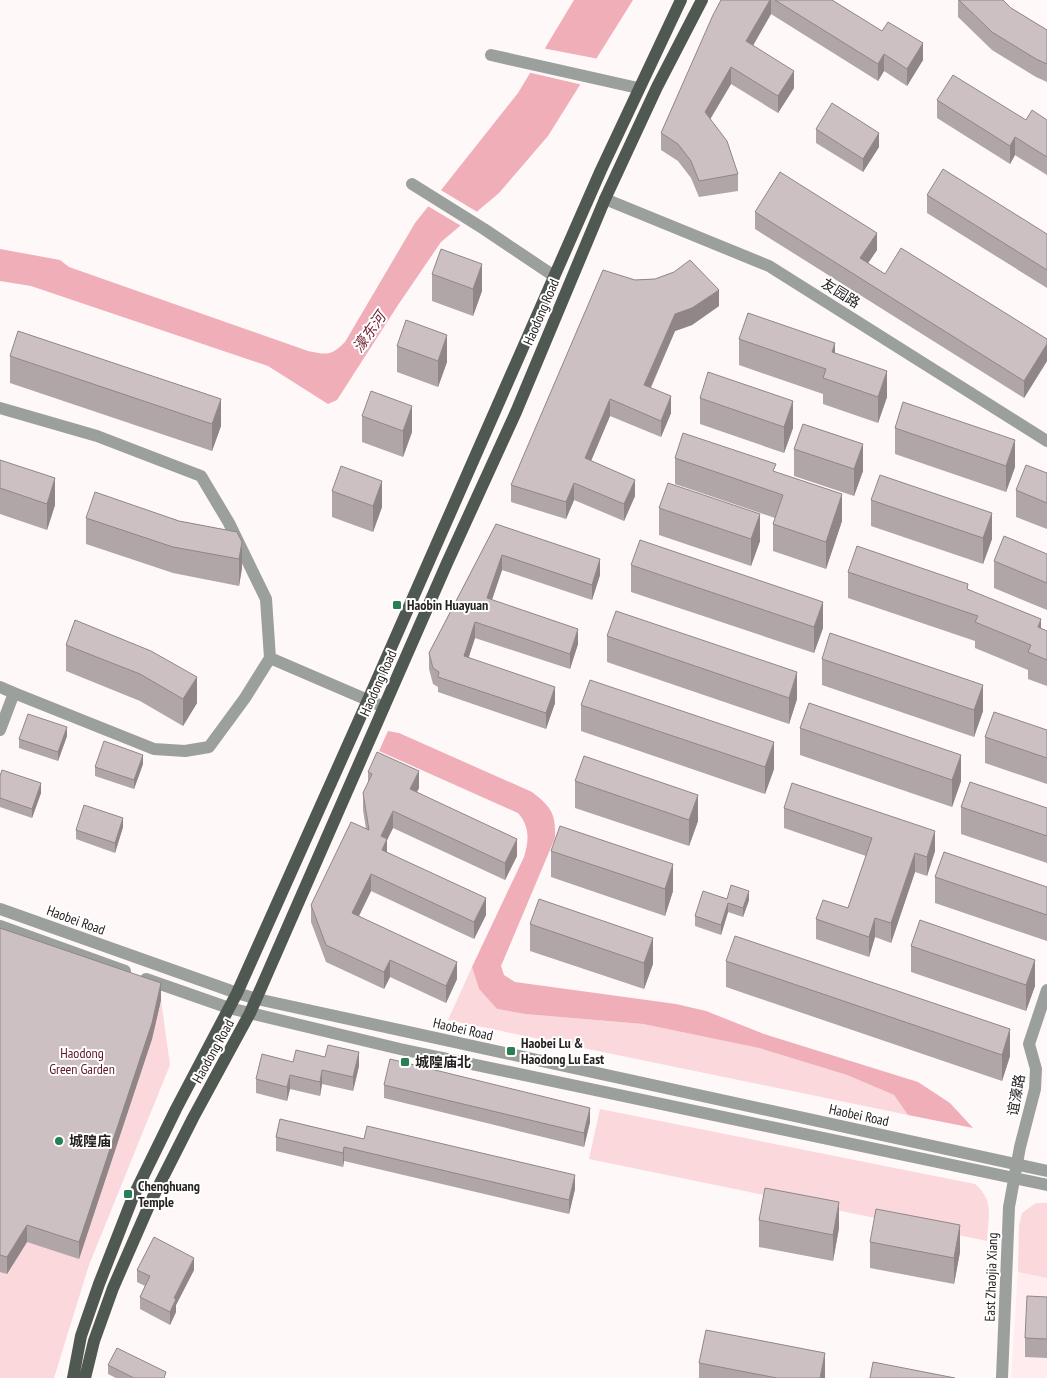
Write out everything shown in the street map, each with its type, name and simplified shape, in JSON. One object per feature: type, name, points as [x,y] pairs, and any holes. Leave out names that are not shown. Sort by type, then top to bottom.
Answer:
[{"type":"main road","name":"Haodong Road","points":[[72,1378],[81,1336],[133,1197],[237,994],[554,276],[638,88],[681,0]]},
{"type":"main road","name":"Haodong Road","points":[[85,1378],[94,1341],[113,1288],[151,1201],[257,999],[447,562],[516,412],[605,199],[657,87],[702,0]]},
{"type":"street","points":[[491,55],[638,88]]},
{"type":"street","points":[[412,184],[554,276]]},
{"type":"street","name":"友园路","points":[[605,199],[769,266],[1047,441]]},
{"type":"street","points":[[0,408],[97,436],[201,476],[229,523],[266,599],[270,658],[246,698],[209,747],[185,751],[154,749],[0,687]]},
{"type":"street","points":[[270,658],[384,707]]},
{"type":"street","points":[[0,730],[14,693]]},
{"type":"street","name":"Haobei Road","points":[[0,909],[237,994],[257,999],[1047,1170]]},
{"type":"street","points":[[0,926],[229,1008],[400,1049],[1047,1185]]},
{"type":"street","name":"谊濠路","points":[[1015,1178],[1035,1089],[1036,1069],[1029,1044],[1047,990]]},
{"type":"street","name":"East Zhaojia Xiang","points":[[1002,1378],[1009,1207],[1015,1178]]},
{"type":"shaded area","points":[[1018,1272],[1047,1278],[1047,1378],[1011,1378]]},
{"type":"green space","name":"Haodong Green Garden","points":[[0,945],[161,1000],[170,1065],[89,1265],[54,1378],[0,1378]]},
{"type":"green space","points":[[472,967],[479,989],[497,1009],[525,1014],[643,1024],[759,1048],[847,1075],[894,1095],[908,1115],[448,1020]]},
{"type":"green space","points":[[600,1109],[975,1184],[981,1190],[988,1203],[987,1241],[589,1159]]},
{"type":"green space","points":[[1036,1203],[1047,1203],[1047,1278],[1018,1272],[1019,1225],[1022,1213]]},
{"type":"water","name":"濠东河","points":[[574,0],[633,0],[548,136],[499,193],[441,242],[337,400],[328,404],[268,366],[31,286],[0,281],[0,249],[60,260],[69,267],[308,351],[324,354],[332,352],[345,342],[415,223],[518,93]]},
{"type":"water","points":[[388,731],[399,733],[532,792],[551,811],[555,838],[501,966],[504,975],[515,982],[676,1004],[706,1011],[764,1034],[918,1082],[950,1103],[973,1128],[908,1115],[894,1095],[847,1075],[759,1048],[643,1024],[525,1014],[497,1009],[479,989],[472,967],[524,857],[527,845],[525,823],[518,813],[379,751]]},
{"type":"pier","points":[[542,48],[599,59],[583,85],[527,72]]},
{"type":"pier","points":[[439,189],[479,213],[463,227],[426,205]]},
{"type":"building","points":[[721,0],[770,0],[746,41],[794,71],[778,96],[731,67],[705,112],[727,141],[738,174],[699,181],[691,161],[678,144],[661,133]]},
{"type":"building","points":[[775,0],[832,0],[882,31],[888,22],[923,43],[907,69],[884,54],[878,64]]},
{"type":"building","points":[[959,0],[1003,0],[1011,8],[1047,30],[1047,64],[992,32]]},
{"type":"building","points":[[953,75],[1026,120],[1032,110],[1047,120],[1047,157],[1015,137],[1010,146],[937,100]]},
{"type":"building","points":[[832,103],[879,133],[863,159],[816,129]]},
{"type":"building","points":[[943,169],[1047,234],[1047,270],[927,195]]},
{"type":"building","points":[[780,172],[877,233],[860,258],[885,274],[901,248],[1047,339],[1047,344],[1024,381],[755,212]]},
{"type":"building","points":[[441,249],[482,264],[473,289],[432,274]]},
{"type":"building","points":[[690,260],[719,290],[692,308],[675,314],[644,385],[671,396],[661,421],[610,399],[585,458],[635,480],[624,504],[574,483],[566,502],[511,485],[603,270],[635,280],[655,279],[674,272]]},
{"type":"building","points":[[748,313],[835,343],[832,352],[887,371],[878,397],[823,378],[826,369],[739,339]]},
{"type":"building","points":[[406,320],[447,335],[438,361],[397,346]]},
{"type":"building","points":[[18,331],[221,399],[212,424],[10,356]]},
{"type":"building","points":[[708,372],[793,401],[784,427],[700,398]]},
{"type":"building","points":[[371,391],[412,406],[403,431],[362,416]]},
{"type":"building","points":[[903,402],[1015,440],[1006,466],[895,428]]},
{"type":"building","points":[[803,424],[863,444],[854,469],[794,449]]},
{"type":"building","points":[[683,433],[776,464],[773,471],[842,494],[826,542],[773,524],[783,495],[675,458]]},
{"type":"building","points":[[0,460],[55,478],[47,504],[0,488]]},
{"type":"building","points":[[1026,465],[1047,473],[1047,503],[1016,490]]},
{"type":"building","points":[[341,466],[382,481],[373,506],[332,491]]},
{"type":"building","points":[[880,475],[992,513],[983,538],[871,500]]},
{"type":"building","points":[[668,483],[760,514],[751,539],[659,508]]},
{"type":"building","points":[[95,492],[179,521],[237,532],[242,542],[239,559],[173,547],[86,518]]},
{"type":"building","points":[[496,524],[600,559],[592,585],[502,555],[487,598],[578,629],[570,654],[475,622],[464,656],[555,687],[546,713],[438,677],[439,672],[433,668],[429,653]]},
{"type":"building","points":[[1004,536],[1047,554],[1047,583],[994,561]]},
{"type":"building","points":[[640,540],[823,602],[814,627],[631,565]]},
{"type":"building","points":[[857,546],[968,584],[967,589],[1041,619],[1038,627],[1047,631],[1047,660],[1028,652],[1031,645],[975,622],[978,616],[848,572]]},
{"type":"building","points":[[616,611],[797,672],[789,698],[607,636]]},
{"type":"building","points":[[75,620],[151,651],[197,677],[183,699],[140,674],[66,645]]},
{"type":"building","points":[[830,633],[983,685],[974,710],[822,659]]},
{"type":"building","points":[[590,680],[774,742],[765,767],[581,705]]},
{"type":"building","points":[[809,703],[961,755],[952,780],[800,728]]},
{"type":"building","points":[[994,712],[1047,730],[1047,758],[985,737]]},
{"type":"building","points":[[28,714],[67,727],[58,752],[19,739]]},
{"type":"building","points":[[104,741],[143,755],[134,780],[95,767]]},
{"type":"building","points":[[377,752],[419,771],[410,789],[517,839],[505,863],[393,811],[381,836],[387,839],[382,850],[486,898],[474,922],[371,874],[352,913],[457,962],[446,986],[390,960],[384,972],[326,945],[311,905],[351,822],[369,830],[363,793],[372,774],[368,772]]},
{"type":"building","points":[[584,756],[698,795],[689,820],[575,781]]},
{"type":"building","points":[[2,770],[41,783],[32,809],[0,798],[0,776]]},
{"type":"building","points":[[970,782],[1047,808],[1047,836],[961,807]]},
{"type":"building","points":[[792,783],[935,831],[927,857],[915,853],[891,923],[875,918],[869,937],[816,919],[823,900],[848,908],[872,838],[784,808]]},
{"type":"building","points":[[84,805],[123,818],[115,843],[76,830]]},
{"type":"building","points":[[560,826],[673,864],[665,889],[551,851]]},
{"type":"building","points":[[944,852],[1047,887],[1047,915],[935,877]]},
{"type":"building","points":[[731,885],[749,891],[743,908],[728,903],[721,925],[695,916],[703,891],[727,899]]},
{"type":"building","points":[[539,899],[653,938],[644,963],[530,924]]},
{"type":"building","points":[[920,920],[1035,960],[1026,985],[911,946]]},
{"type":"building","name":"Haodong Green Garden","points":[[0,928],[161,983],[152,1023],[79,1242],[27,1225],[7,1257],[0,1255]]},
{"type":"building","points":[[735,936],[1010,1029],[1002,1055],[726,961]]},
{"type":"building","points":[[328,1045],[359,1052],[353,1077],[322,1070],[320,1082],[290,1075],[287,1087],[256,1079],[262,1054],[293,1062],[296,1050],[325,1057]]},
{"type":"building","points":[[390,1059],[590,1108],[584,1133],[384,1085]]},
{"type":"building","points":[[280,1119],[364,1139],[367,1126],[575,1175],[569,1200],[344,1147],[343,1153],[276,1137]]},
{"type":"building","points":[[765,1188],[839,1202],[833,1235],[759,1220]]},
{"type":"building","points":[[876,1209],[960,1225],[954,1258],[870,1242]]},
{"type":"building","points":[[154,1237],[194,1258],[174,1298],[176,1299],[170,1312],[140,1297],[150,1276],[137,1270]]},
{"type":"building","points":[[1027,1296],[1047,1297],[1047,1339],[1025,1338]]},
{"type":"building","points":[[706,1330],[825,1353],[820,1378],[777,1378],[699,1363]]},
{"type":"building","points":[[117,1348],[166,1372],[164,1378],[134,1378],[108,1365]]},
{"type":"building","points":[[873,1362],[955,1378],[870,1378]]},
{"type":"place","name":"Haobin Huayuan","points":[[397,605]]},
{"type":"place","name":"Haobei Lu & Haodong Lu East","points":[[511,1051]]},
{"type":"place","name":"城隍庙北","points":[[405,1062]]},
{"type":"place","name":"城隍庙","points":[[59,1141]]},
{"type":"place","name":"Chenghuang Temple","points":[[128,1194]]}]
